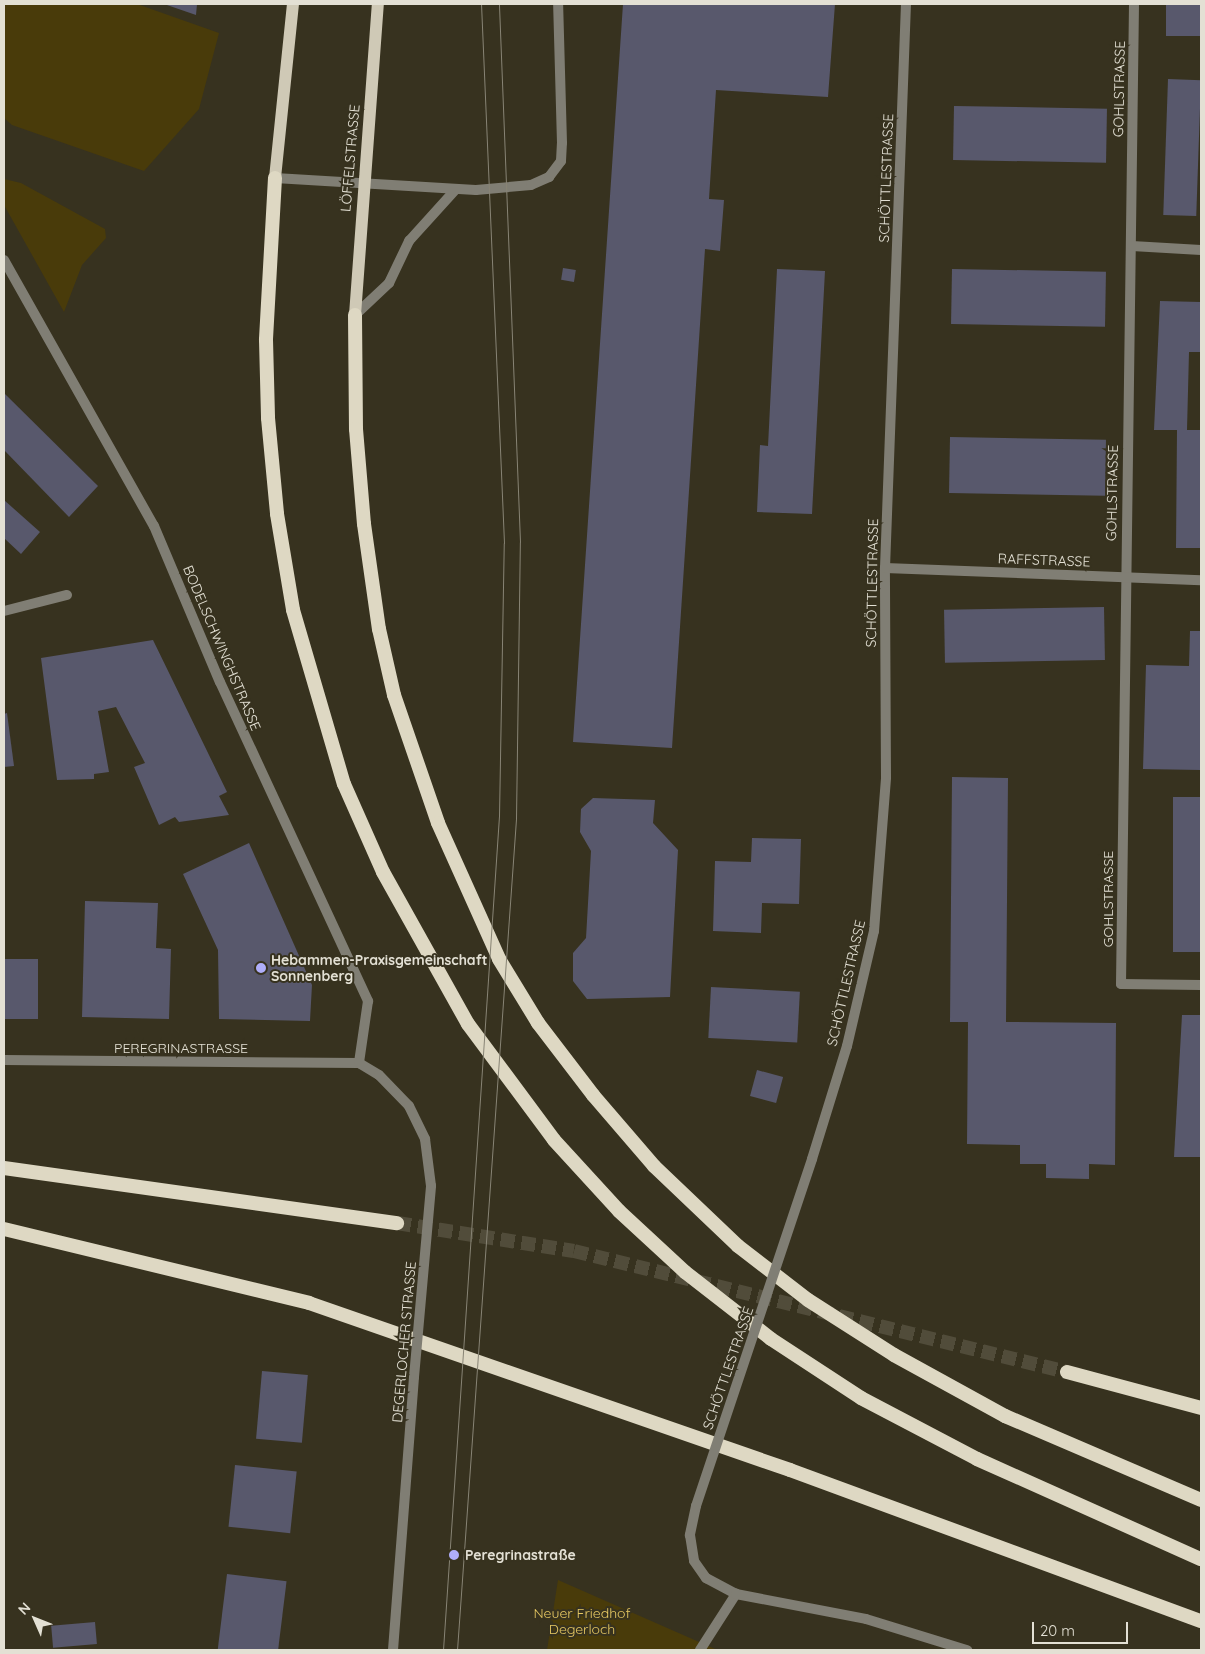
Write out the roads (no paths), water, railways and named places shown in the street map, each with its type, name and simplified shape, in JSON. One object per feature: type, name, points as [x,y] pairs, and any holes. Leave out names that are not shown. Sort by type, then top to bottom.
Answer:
[{"type":"highway","points":[[276,178],[266,340],[268,418],[277,514],[293,610],[316,698],[348,793],[383,872],[468,1024],[554,1140],[619,1211],[685,1272],[772,1340],[861,1398],[977,1458],[1201,1559]]},
{"type":"highway","points":[[355,316],[356,430],[364,524],[378,629],[394,695],[438,823],[500,958],[538,1023],[592,1095],[654,1166],[738,1246],[808,1300],[894,1355],[1005,1416],[1201,1500]]},
{"type":"highway","points":[[4,1168],[397,1223]]},
{"type":"highway","points":[[4,1229],[309,1302],[790,1470],[1105,1590],[1201,1621]]},
{"type":"highway","points":[[1068,1372],[1201,1408]]},
{"type":"main road","points":[[276,178],[293,4]]},
{"type":"main road","name":"LÖFFELSTRASSE","points":[[355,316],[378,4]]},
{"type":"street","points":[[276,178],[456,189],[531,185],[549,177],[561,160],[558,4]]},
{"type":"street","name":"SCHÖTTLESTRASSE","points":[[906,4],[885,568],[886,777],[874,932],[847,1046],[812,1158],[696,1506],[690,1535],[694,1561],[706,1578],[736,1594],[866,1619],[967,1650]]},
{"type":"street","name":"GOHLSTRASSE","points":[[1134,4],[1132,246],[1124,577],[1121,984],[1201,985]]},
{"type":"street","points":[[355,316],[389,282],[409,241],[456,189]]},
{"type":"street","points":[[1132,246],[1201,250]]},
{"type":"street","name":"BODELSCHWINGHSTRASSE","points":[[4,260],[154,526],[220,682],[368,1001],[359,1063]]},
{"type":"street","name":"RAFFSTRASSE","points":[[885,568],[1201,580]]},
{"type":"street","points":[[4,611],[67,595]]},
{"type":"street","name":"PEREGRINASTRASSE","points":[[4,1060],[359,1063]]},
{"type":"street","name":"DEGERLOCHER STRASSE","points":[[359,1063],[379,1075],[409,1106],[426,1139],[431,1186],[414,1377],[394,1650]]},
{"type":"street","points":[[700,1650],[736,1594]]},
{"type":"tunnel","points":[[397,1223],[574,1251],[1067,1372]]},
{"type":"tram line","points":[[443,1650],[499,816],[504,543],[481,4]]},
{"type":"tram line","points":[[457,1650],[516,819],[520,542],[499,4]]},
{"type":"place","name":"Hebammen-Praxisgemeinschaft Sonnenberg","points":[[261,968]]},
{"type":"place","name":"Peregrinastraße","points":[[454,1555]]},
{"type":"park label","name":"Neuer Friedhof Degerloch","points":[[582,1622]]}]
